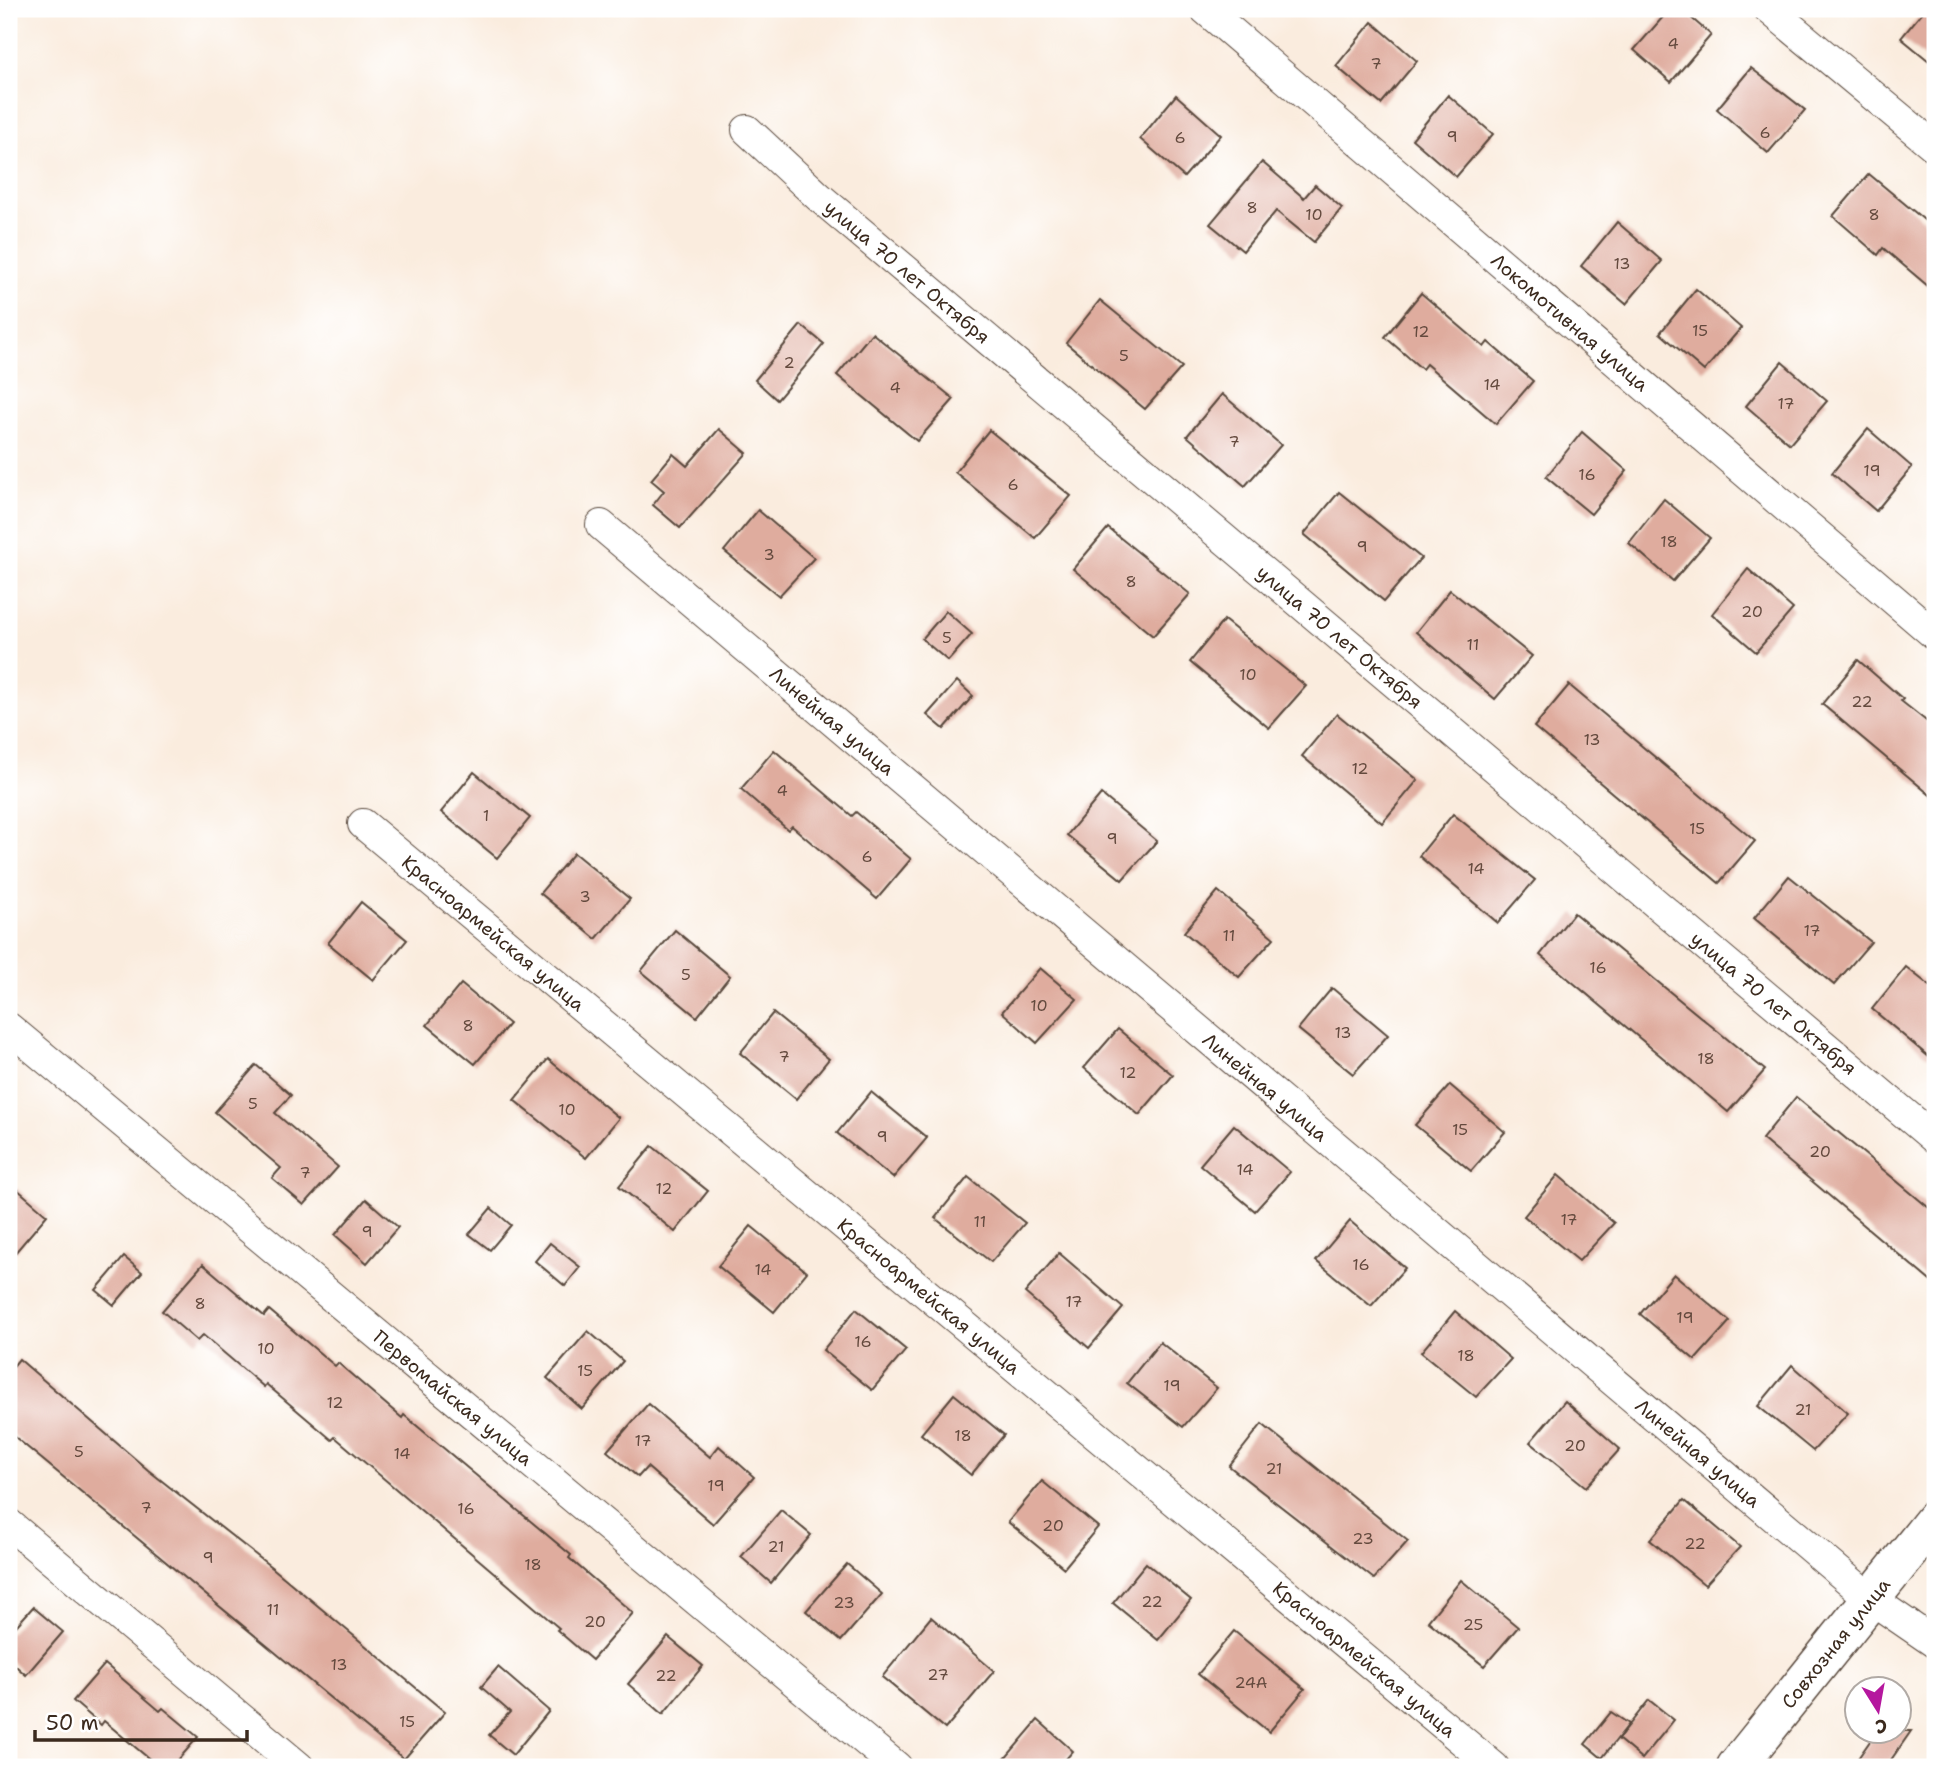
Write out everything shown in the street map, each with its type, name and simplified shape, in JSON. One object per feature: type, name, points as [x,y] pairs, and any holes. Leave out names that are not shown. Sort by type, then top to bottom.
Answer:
[{"type":"street","name":"Локомотивная улица","points":[[1205,9],[1935,635]]},
{"type":"street","points":[[1769,9],[1935,146]]},
{"type":"street","name":"улица 70 лет Октября","points":[[747,130],[840,215],[1935,1139]]},
{"type":"street","name":"Линейная улица","points":[[601,525],[1871,1599],[1935,1643]]},
{"type":"street","name":"Красноармейская улица","points":[[363,824],[1494,1767]]},
{"type":"street","name":"Первомайская улица","points":[[9,1028],[897,1767]]},
{"type":"street","name":"Совхозная улица","points":[[1736,1767],[1935,1518]]},
{"type":"street","points":[[9,1524],[299,1767]]},
{"type":"building","points":[[1670,9],[1681,9],[1711,35],[1671,82],[1634,50]]},
{"type":"building","points":[[1925,9],[1935,9],[1935,66],[1901,38]]},
{"type":"building","points":[[1372,22],[1417,61],[1381,104],[1336,66]]},
{"type":"building","points":[[1751,68],[1805,110],[1768,153],[1717,109]]},
{"type":"building","points":[[1176,95],[1221,135],[1184,177],[1140,139]]},
{"type":"building","points":[[1448,95],[1493,134],[1456,177],[1412,139]]},
{"type":"building","points":[[1262,162],[1304,198],[1315,185],[1342,208],[1314,242],[1276,211],[1243,251],[1210,224]]},
{"type":"building","points":[[1869,174],[1935,229],[1935,292],[1883,248],[1878,255],[1833,216]]},
{"type":"building","points":[[1617,222],[1662,261],[1626,304],[1581,266]]},
{"type":"building","points":[[1696,289],[1741,328],[1704,371],[1660,333]]},
{"type":"building","points":[[1421,293],[1484,347],[1488,342],[1533,381],[1496,424],[1426,364],[1422,369],[1385,337]]},
{"type":"building","points":[[1100,300],[1182,367],[1145,409],[1066,343]]},
{"type":"building","points":[[801,325],[824,344],[777,400],[755,380]]},
{"type":"building","points":[[872,333],[954,399],[917,441],[837,375]]},
{"type":"building","points":[[1782,362],[1827,401],[1790,444],[1746,406]]},
{"type":"building","points":[[1222,394],[1281,445],[1245,486],[1187,436]]},
{"type":"building","points":[[719,429],[747,453],[680,528],[653,505],[664,491],[651,480],[673,454],[687,466]]},
{"type":"building","points":[[1868,429],[1912,467],[1876,511],[1832,473]]},
{"type":"building","points":[[989,430],[1071,496],[1035,538],[955,472]]},
{"type":"building","points":[[1582,432],[1627,471],[1591,514],[1546,477]]},
{"type":"building","points":[[1339,492],[1421,558],[1384,601],[1304,534]]},
{"type":"building","points":[[1664,499],[1710,538],[1673,581],[1629,543]]},
{"type":"building","points":[[758,510],[814,558],[779,596],[724,551]]},
{"type":"building","points":[[1108,528],[1190,594],[1153,636],[1073,569]]},
{"type":"building","points":[[1748,569],[1793,609],[1756,652],[1712,614]]},
{"type":"building","points":[[1450,590],[1532,656],[1495,699],[1416,632]]},
{"type":"building","points":[[946,611],[972,634],[948,661],[922,639]]},
{"type":"building","points":[[1224,620],[1306,686],[1269,728],[1190,662]]},
{"type":"building","points":[[1858,660],[1903,699],[1901,701],[1935,728],[1935,799],[1822,704]]},
{"type":"building","points":[[957,681],[973,696],[944,729],[927,715]]},
{"type":"building","points":[[1569,685],[1755,841],[1719,883],[1534,727]]},
{"type":"building","points":[[1337,714],[1418,780],[1382,823],[1302,756]]},
{"type":"building","points":[[774,750],[852,816],[856,812],[911,859],[877,899],[792,826],[788,830],[741,789]]},
{"type":"building","points":[[474,772],[530,818],[497,858],[441,812]]},
{"type":"building","points":[[1101,794],[1157,841],[1122,880],[1067,835]]},
{"type":"building","points":[[1453,814],[1535,880],[1498,923],[1419,856]]},
{"type":"building","points":[[574,853],[630,899],[596,939],[540,893]]},
{"type":"building","points":[[1789,876],[1871,942],[1834,985],[1754,918]]},
{"type":"building","points":[[1218,891],[1274,938],[1239,977],[1184,932]]},
{"type":"building","points":[[361,902],[407,940],[373,980],[328,943]]},
{"type":"building","points":[[1574,913],[1765,1070],[1728,1112],[1540,955]]},
{"type":"building","points":[[675,930],[730,976],[697,1017],[641,971]]},
{"type":"building","points":[[1906,967],[1935,990],[1935,1062],[1872,1009]]},
{"type":"building","points":[[1040,968],[1077,999],[1037,1043],[1002,1012]]},
{"type":"building","points":[[461,984],[509,1024],[475,1064],[427,1025]]},
{"type":"building","points":[[1332,988],[1388,1035],[1353,1074],[1298,1029]]},
{"type":"building","points":[[773,1013],[829,1059],[796,1099],[740,1053]]},
{"type":"building","points":[[1118,1029],[1173,1075],[1139,1115],[1084,1068]]},
{"type":"building","points":[[548,1059],[619,1118],[586,1158],[514,1100]]},
{"type":"building","points":[[256,1065],[291,1095],[275,1113],[338,1167],[304,1205],[272,1178],[281,1168],[215,1112]]},
{"type":"building","points":[[1450,1085],[1505,1132],[1471,1171],[1415,1125]]},
{"type":"building","points":[[871,1092],[927,1138],[893,1178],[837,1133]]},
{"type":"building","points":[[1796,1097],[1935,1213],[1935,1285],[1762,1139]]},
{"type":"building","points":[[1234,1125],[1290,1172],[1255,1211],[1200,1165]]},
{"type":"building","points":[[652,1146],[708,1191],[675,1232],[619,1186]]},
{"type":"building","points":[[1558,1175],[1614,1223],[1579,1261],[1524,1216]]},
{"type":"building","points":[[968,1177],[1025,1223],[991,1262],[935,1218]]},
{"type":"building","points":[[9,1182],[47,1215],[9,1260]]},
{"type":"building","points":[[366,1199],[398,1227],[367,1263],[335,1235]]},
{"type":"building","points":[[491,1208],[511,1225],[490,1250],[469,1234]]},
{"type":"building","points":[[1350,1221],[1405,1268],[1371,1306],[1316,1261]]},
{"type":"building","points":[[751,1226],[807,1272],[774,1312],[718,1266]]},
{"type":"building","points":[[550,1243],[580,1267],[565,1286],[535,1261]]},
{"type":"building","points":[[1059,1253],[1123,1308],[1089,1348],[1025,1293]]},
{"type":"building","points":[[124,1257],[142,1272],[114,1305],[96,1290]]},
{"type":"building","points":[[203,1264],[264,1316],[269,1310],[335,1366],[338,1363],[402,1418],[404,1415],[571,1555],[569,1558],[633,1613],[592,1660],[557,1630],[559,1628],[335,1437],[332,1440],[203,1335],[197,1341],[162,1311]]},
{"type":"building","points":[[1674,1274],[1730,1321],[1695,1360],[1640,1314]]},
{"type":"building","points":[[856,1309],[906,1350],[872,1390],[823,1350]]},
{"type":"building","points":[[1455,1311],[1511,1359],[1476,1397],[1421,1352]]},
{"type":"building","points":[[588,1331],[623,1361],[582,1409],[547,1378]]},
{"type":"building","points":[[1160,1342],[1217,1388],[1183,1427],[1127,1383]]},
{"type":"building","points":[[19,1359],[148,1470],[275,1570],[445,1712],[404,1759],[9,1432],[9,1371]]},
{"type":"building","points":[[1792,1365],[1848,1413],[1813,1451],[1758,1406]]},
{"type":"building","points":[[954,1394],[1004,1435],[971,1475],[921,1434]]},
{"type":"building","points":[[1565,1401],[1620,1449],[1586,1487],[1530,1442]]},
{"type":"building","points":[[648,1404],[710,1457],[719,1446],[754,1477],[713,1524],[647,1467],[638,1477],[607,1451]]},
{"type":"building","points":[[1262,1424],[1408,1541],[1374,1579],[1229,1466]]},
{"type":"building","points":[[1042,1481],[1098,1527],[1064,1568],[1008,1522]]},
{"type":"building","points":[[1684,1500],[1740,1547],[1705,1585],[1650,1540]]},
{"type":"building","points":[[781,1510],[811,1535],[771,1583],[741,1557]]},
{"type":"building","points":[[1146,1563],[1191,1600],[1158,1640],[1113,1603]]},
{"type":"building","points":[[847,1564],[882,1594],[841,1641],[806,1611]]},
{"type":"building","points":[[1461,1580],[1518,1627],[1484,1666],[1428,1621]]},
{"type":"building","points":[[33,1607],[63,1632],[26,1675],[9,1660],[9,1634]]},
{"type":"building","points":[[931,1617],[994,1671],[945,1729],[882,1677]]},
{"type":"building","points":[[1234,1631],[1305,1689],[1269,1732],[1198,1674]]},
{"type":"building","points":[[668,1637],[703,1666],[663,1714],[628,1684]]},
{"type":"building","points":[[105,1664],[160,1711],[163,1708],[198,1737],[172,1767],[159,1767],[104,1721],[101,1725],[73,1701]]},
{"type":"building","points":[[498,1667],[549,1711],[513,1755],[489,1735],[510,1712],[481,1687]]},
{"type":"building","points":[[1649,1700],[1674,1720],[1642,1759],[1618,1739]]},
{"type":"building","points":[[1611,1712],[1629,1724],[1602,1758],[1585,1744]]},
{"type":"building","points":[[1038,1720],[1073,1751],[1059,1767],[998,1767]]},
{"type":"building","points":[[1868,1744],[1902,1744],[1886,1767],[1852,1767]]}]
